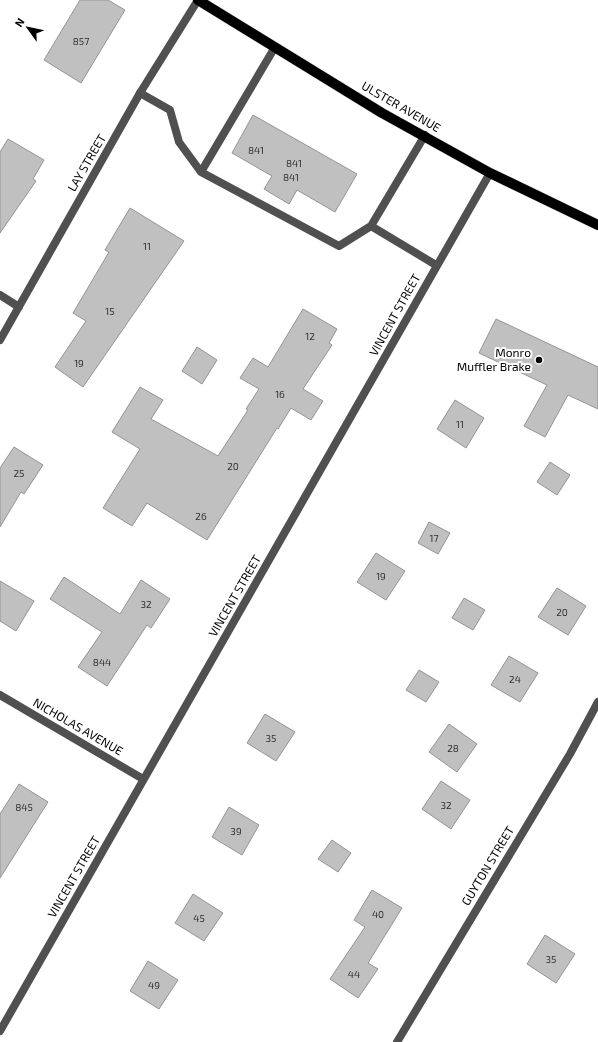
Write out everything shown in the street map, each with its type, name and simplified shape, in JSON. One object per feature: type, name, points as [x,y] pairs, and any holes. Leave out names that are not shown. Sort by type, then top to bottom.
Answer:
[{"type":"main road","name":"ULSTER AVENUE","points":[[198,0],[382,113],[425,135],[490,173],[598,225]]},
{"type":"street","name":"LAY STREET","points":[[0,340],[140,93],[198,0]]},
{"type":"street","points":[[201,172],[275,47]]},
{"type":"street","points":[[140,93],[170,110],[179,142],[201,172],[339,246],[371,226],[425,135]]},
{"type":"street","name":"VINCENT STREET","points":[[0,1031],[380,367],[436,265],[490,173]]},
{"type":"street","points":[[371,226],[436,265]]},
{"type":"street","points":[[0,295],[19,307]]},
{"type":"street","name":"NICHOLAS AVENUE","points":[[0,695],[143,779]]},
{"type":"street","name":"GUYTON STREET","points":[[397,1042],[570,754],[598,702]]},
{"type":"building","points":[[80,0],[108,0],[125,10],[81,83],[44,60]]},
{"type":"building","points":[[253,115],[357,174],[335,212],[297,190],[289,204],[264,189],[272,176],[232,153]]},
{"type":"building","points":[[8,139],[44,160],[33,179],[36,181],[0,233],[0,152]]},
{"type":"building","points":[[130,208],[184,241],[83,387],[55,367],[86,321],[73,313],[109,252],[105,250]]},
{"type":"building","points":[[303,309],[337,329],[329,343],[332,345],[303,389],[323,401],[311,420],[291,408],[207,540],[147,503],[132,526],[103,508],[140,449],[112,432],[140,387],[163,400],[151,419],[218,456],[248,410],[246,409],[259,389],[240,378],[253,358],[268,367]]},
{"type":"building","name":"Monro Muffler Brake","points":[[496,319],[598,367],[598,409],[568,395],[545,437],[524,426],[547,385],[479,353]]},
{"type":"building","points":[[197,347],[217,360],[202,384],[182,371]]},
{"type":"building","points":[[455,400],[484,418],[466,448],[437,429]]},
{"type":"building","points":[[14,447],[43,465],[24,494],[21,492],[0,527],[0,468]]},
{"type":"building","points":[[550,462],[570,475],[557,495],[537,482]]},
{"type":"building","points":[[429,522],[450,533],[438,554],[418,543]]},
{"type":"building","points":[[376,553],[405,571],[386,600],[357,582]]},
{"type":"building","points":[[64,577],[120,614],[141,580],[170,599],[151,628],[147,625],[107,686],[78,667],[102,632],[50,599]]},
{"type":"building","points":[[0,581],[34,601],[16,631],[0,621]]},
{"type":"building","points":[[557,588],[586,606],[568,635],[538,617]]},
{"type":"building","points":[[464,598],[485,610],[473,630],[452,618]]},
{"type":"building","points":[[509,656],[538,673],[520,702],[491,685]]},
{"type":"building","points":[[419,670],[439,682],[426,702],[406,690]]},
{"type":"building","points":[[265,714],[295,732],[276,761],[247,743]]},
{"type":"building","points":[[449,724],[477,744],[457,772],[429,752]]},
{"type":"building","points":[[441,781],[470,800],[451,829],[422,809]]},
{"type":"building","points":[[19,784],[48,802],[0,878],[0,814]]},
{"type":"building","points":[[229,807],[259,825],[242,855],[212,837]]},
{"type":"building","points":[[332,840],[351,853],[338,872],[318,859]]},
{"type":"building","points":[[372,890],[402,908],[368,963],[378,969],[358,998],[330,979],[365,927],[354,920]]},
{"type":"building","points":[[193,894],[223,913],[204,941],[175,923]]},
{"type":"building","points":[[545,935],[575,954],[556,983],[527,964]]},
{"type":"building","points":[[148,961],[178,980],[159,1009],[130,991]]},
{"type":"place","name":"Monro Muffler Brake","points":[[539,360]]}]
